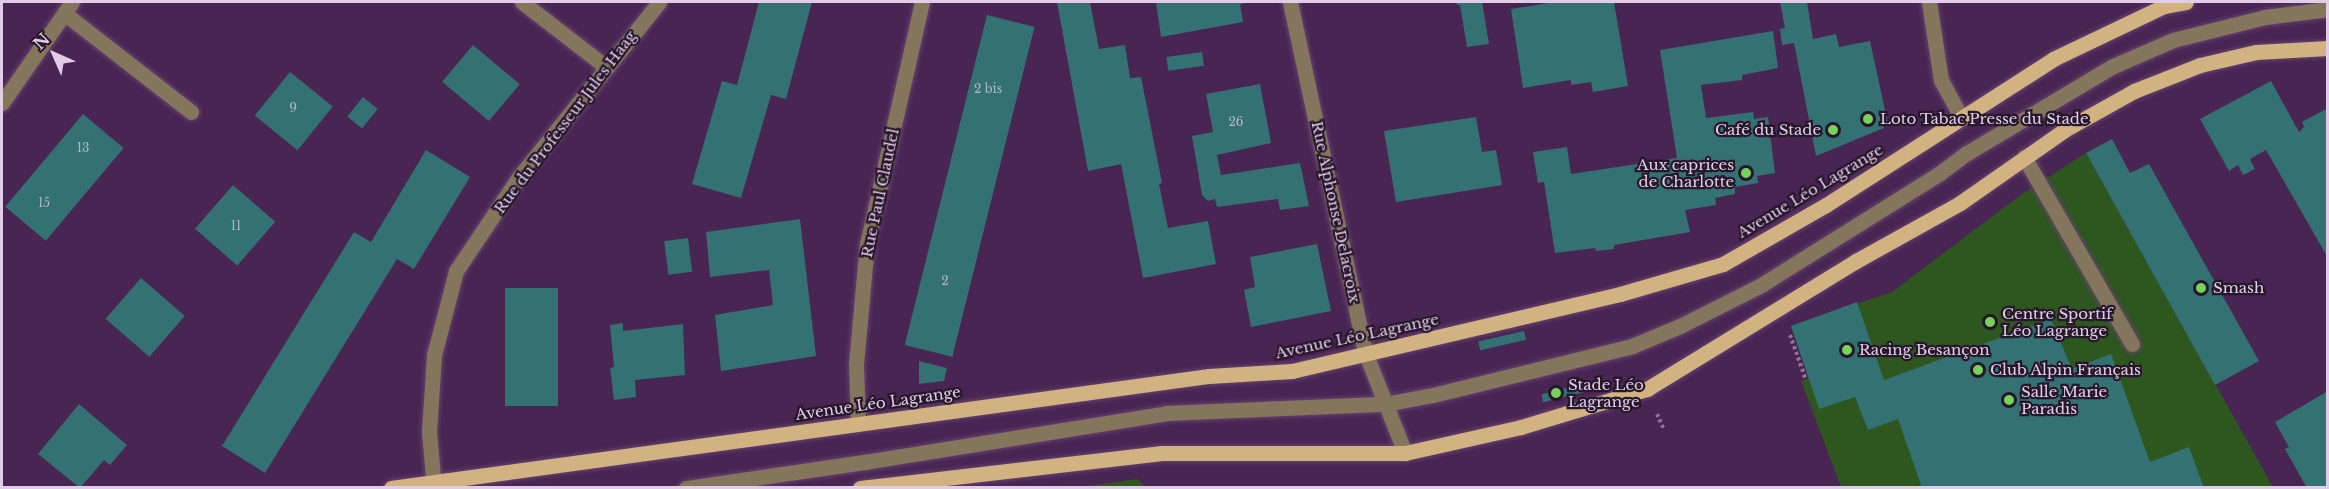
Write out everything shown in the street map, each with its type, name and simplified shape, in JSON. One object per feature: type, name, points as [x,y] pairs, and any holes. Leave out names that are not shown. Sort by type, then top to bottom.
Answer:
[{"type":"main road","name":"Avenue Léo Lagrange","points":[[391,488],[434,485],[1209,376],[1292,371],[1365,352],[1620,294],[1723,264],[1826,205],[2053,59],[2164,6],[2186,2]]},
{"type":"main road","points":[[860,488],[1162,453],[1405,453],[1521,427],[1647,389],[1856,261],[1960,203],[2024,157],[2134,91],[2200,65],[2256,52],[2328,48]]},
{"type":"street","points":[[522,2],[606,67]]},
{"type":"street","name":"Rue du Professeur Jules Haag","points":[[434,485],[429,432],[434,354],[456,271],[519,177],[658,2]]},
{"type":"street","name":"Rue Paul Claudel","points":[[858,424],[856,364],[867,244],[922,2]]},
{"type":"street","name":"Rue Alphonse Delacroix","points":[[1290,2],[1365,352],[1405,453]]},
{"type":"street","points":[[1929,2],[1941,81],[1961,117]]},
{"type":"street","points":[[2,103],[68,7],[191,112]]},
{"type":"street","points":[[686,488],[865,462],[1166,413],[1385,404],[1444,393],[1632,346],[1680,326],[1761,285],[1940,173],[1967,153],[2111,67],[2173,40],[2265,17],[2328,9]]},
{"type":"street","points":[[2024,157],[2132,344]]},
{"type":"path","points":[[1786,326],[1806,380]]},
{"type":"path","points":[[1654,409],[1664,430]]},
{"type":"green space","name":"Centre Sportif Léo Lagrange","points":[[2086,153],[2273,487],[1841,487],[1801,381],[1809,378],[1791,326],[1892,292],[2022,194]]},
{"type":"green space","points":[[1137,479],[1146,487],[1080,487]]},
{"type":"building","points":[[759,2],[812,2],[786,99],[771,95],[741,198],[692,184],[722,81],[737,85]]},
{"type":"building","points":[[1057,2],[1090,2],[1099,49],[1125,45],[1130,78],[1141,77],[1162,183],[1159,184],[1168,228],[1208,221],[1216,264],[1143,278],[1121,164],[1088,171]]},
{"type":"building","points":[[1156,2],[1246,3],[1240,4],[1243,22],[1161,37]]},
{"type":"building","points":[[1456,2],[1482,2],[1489,44],[1467,47],[1460,5]]},
{"type":"building","points":[[1555,2],[1614,2],[1628,86],[1593,92],[1591,82],[1571,85],[1571,80],[1523,88],[1511,9]]},
{"type":"building","points":[[1780,2],[1807,2],[1813,39],[1836,34],[1839,47],[1870,41],[1888,124],[1883,124],[1884,128],[1816,156],[1794,43],[1782,45],[1780,29],[1785,28]]},
{"type":"building","points":[[987,15],[1035,27],[952,357],[905,345]]},
{"type":"building","points":[[1773,31],[1778,68],[1742,75],[1742,80],[1701,85],[1706,118],[1753,112],[1754,119],[1768,117],[1775,173],[1757,176],[1758,183],[1735,187],[1735,194],[1715,198],[1716,205],[1685,210],[1690,232],[1614,245],[1614,249],[1596,251],[1595,248],[1555,253],[1544,182],[1538,183],[1533,152],[1567,147],[1571,174],[1677,158],[1660,50]]},
{"type":"building","points":[[473,45],[520,84],[489,121],[442,82]]},
{"type":"building","points":[[1202,52],[1204,66],[1168,71],[1166,57]]},
{"type":"building","points":[[290,72],[333,107],[298,150],[255,116]]},
{"type":"building","points":[[2271,81],[2299,132],[2304,127],[2302,122],[2328,108],[2328,258],[2266,150],[2250,159],[2255,169],[2243,175],[2238,165],[2229,171],[2200,119]]},
{"type":"building","points":[[1260,84],[1271,143],[1217,155],[1221,175],[1300,163],[1309,206],[1280,210],[1278,199],[1217,207],[1215,199],[1208,201],[1202,195],[1192,136],[1213,132],[1206,94]]},
{"type":"building","points":[[363,97],[378,109],[362,128],[347,116]]},
{"type":"building","points":[[83,114],[124,148],[46,241],[5,207]]},
{"type":"building","points":[[1476,117],[1482,152],[1496,150],[1502,185],[1396,202],[1384,131]]},
{"type":"building","points":[[2112,139],[2130,173],[2149,164],[2259,361],[2215,385],[2086,153]]},
{"type":"building","points":[[426,150],[470,177],[414,269],[397,259],[265,473],[222,446],[354,232],[371,242]]},
{"type":"building","points":[[233,185],[275,222],[237,266],[195,229]]},
{"type":"building","points":[[800,219],[816,356],[721,371],[715,315],[773,305],[769,270],[710,277],[706,232]]},
{"type":"building","points":[[688,238],[692,272],[668,275],[664,241]]},
{"type":"building","points":[[1317,244],[1331,311],[1251,327],[1244,290],[1255,287],[1250,257]]},
{"type":"building","points":[[141,278],[185,316],[149,357],[106,319]]},
{"type":"building","points":[[505,288],[558,288],[558,406],[505,406]]},
{"type":"building","name":"Salle Marie Paradis","points":[[1857,302],[1884,380],[2051,319],[2072,369],[2111,354],[2150,462],[2189,447],[2204,488],[1922,488],[1898,419],[1868,430],[1855,397],[1819,409],[1791,326]]},
{"type":"building","points":[[623,323],[623,331],[683,324],[685,375],[635,380],[636,397],[614,400],[610,368],[614,367],[610,325]]},
{"type":"building","points":[[1524,331],[1526,340],[1480,350],[1478,342]]},
{"type":"building","points":[[919,361],[947,368],[944,381],[919,384]]},
{"type":"building","points":[[1587,383],[1589,391],[1543,402],[1541,394]]},
{"type":"building","points":[[2328,391],[2328,488],[2307,488],[2285,449],[2289,447],[2275,422]]},
{"type":"building","points":[[79,404],[127,445],[110,465],[104,460],[80,488],[38,454]]},
{"type":"place","name":"Loto Tabac Presse du Stade","points":[[1868,119]]},
{"type":"place","name":"Café du Stade","points":[[1833,130]]},
{"type":"place","name":"Aux caprices de Charlotte","points":[[1746,173]]},
{"type":"place","name":"Smash","points":[[2201,288]]},
{"type":"place","name":"Centre Sportif Léo Lagrange","points":[[1990,322]]},
{"type":"place","name":"Racing Besançon","points":[[1847,350]]},
{"type":"place","name":"Club Alpin Français","points":[[1978,370]]},
{"type":"place","name":"Stade Léo Lagrange","points":[[1556,393]]},
{"type":"place","name":"Salle Marie Paradis","points":[[2009,400]]}]
